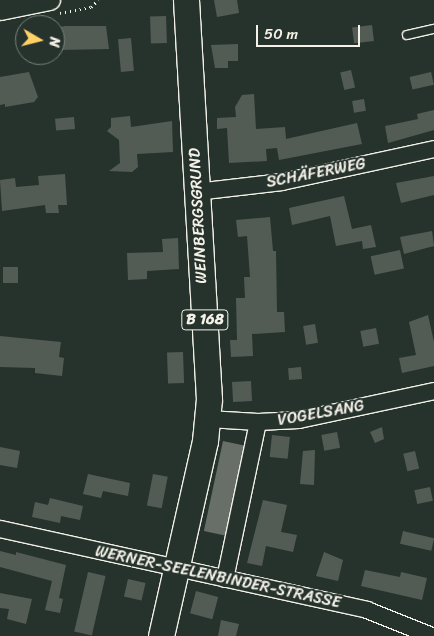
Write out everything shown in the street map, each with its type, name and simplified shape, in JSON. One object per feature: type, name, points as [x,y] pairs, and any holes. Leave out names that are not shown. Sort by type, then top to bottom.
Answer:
[{"type":"main road","name":"WEINBERGSGRUND","points":[[161,636],[208,419],[209,384],[186,0]]},
{"type":"street","points":[[0,10],[50,0]]},
{"type":"street","name":"SCHÄFERWEG","points":[[196,192],[282,182],[434,149]]},
{"type":"street","name":"VOGELSANG","points":[[208,419],[258,422],[299,420],[434,391]]},
{"type":"street","points":[[225,579],[258,422]]},
{"type":"street","name":"WERNER-SEELENBINDER-STRASSE","points":[[0,529],[367,610],[428,631]]},
{"type":"lane","points":[[407,35],[434,29]]},
{"type":"shaded area","points":[[223,441],[247,446],[228,536],[204,531]]},
{"type":"building","points":[[214,0],[237,0],[239,13],[217,17]]},
{"type":"building","points":[[166,16],[167,43],[151,44],[150,17]]},
{"type":"building","points":[[372,25],[374,41],[354,43],[352,27]]},
{"type":"building","points":[[65,26],[106,26],[109,49],[65,50]]},
{"type":"building","points":[[131,38],[134,71],[121,72],[118,39]]},
{"type":"building","points":[[238,44],[238,61],[228,61],[228,68],[215,68],[211,45]]},
{"type":"building","points":[[351,70],[355,88],[344,90],[340,72]]},
{"type":"building","points":[[29,72],[38,97],[34,102],[5,107],[5,104],[0,105],[0,77]]},
{"type":"building","points":[[431,72],[434,85],[412,90],[410,77]]},
{"type":"building","points":[[254,94],[256,129],[285,127],[286,139],[357,123],[362,144],[279,160],[277,148],[266,149],[267,161],[229,163],[227,128],[217,129],[217,118],[236,117],[235,107],[242,95]]},
{"type":"building","points":[[364,99],[366,111],[354,113],[352,101]]},
{"type":"building","points":[[434,110],[434,130],[388,143],[385,126],[418,119],[417,114]]},
{"type":"building","points":[[130,116],[131,127],[172,121],[173,152],[137,154],[138,167],[132,172],[109,171],[120,163],[119,140],[107,131],[111,127],[111,118]]},
{"type":"building","points":[[74,117],[75,129],[56,131],[55,119]]},
{"type":"building","points":[[65,174],[67,205],[58,205],[59,213],[46,213],[45,205],[2,211],[0,180],[15,178],[16,187],[39,185],[38,176]]},
{"type":"building","points":[[434,176],[434,195],[401,203],[396,183]]},
{"type":"building","points":[[344,196],[352,229],[371,225],[376,247],[363,249],[362,241],[336,246],[330,216],[292,225],[289,208]]},
{"type":"building","points":[[270,217],[273,251],[276,251],[277,312],[284,312],[285,332],[252,334],[253,356],[231,357],[230,340],[237,340],[236,298],[245,298],[244,277],[250,277],[247,236],[238,237],[236,220]]},
{"type":"building","points":[[432,231],[434,246],[404,254],[400,237]]},
{"type":"building","points":[[178,238],[179,269],[147,271],[147,279],[128,280],[127,253],[163,252],[162,239]]},
{"type":"building","points":[[400,250],[404,269],[375,275],[371,256]]},
{"type":"building","points":[[3,267],[18,267],[18,283],[3,283]]},
{"type":"building","points":[[428,315],[434,342],[434,366],[402,373],[399,358],[416,355],[409,322]]},
{"type":"building","points":[[315,324],[318,343],[306,345],[303,326]]},
{"type":"building","points":[[376,328],[379,344],[363,347],[360,331]]},
{"type":"building","points":[[0,336],[61,342],[59,357],[64,358],[62,376],[35,373],[35,368],[0,367]]},
{"type":"building","points":[[183,352],[184,383],[168,384],[167,353]]},
{"type":"building","points":[[301,367],[302,379],[289,380],[288,368]]},
{"type":"building","points":[[251,381],[252,401],[233,402],[232,382]]},
{"type":"building","points":[[382,427],[384,439],[375,443],[370,432]]},
{"type":"building","points":[[337,432],[340,448],[324,451],[321,435]]},
{"type":"building","points":[[272,435],[290,437],[288,459],[270,457]]},
{"type":"building","points":[[0,447],[20,451],[17,468],[0,465]]},
{"type":"building","points":[[315,450],[314,485],[300,484],[303,451]]},
{"type":"building","points":[[415,451],[419,469],[407,471],[403,454]]},
{"type":"building","points":[[88,474],[130,483],[128,496],[103,491],[101,498],[83,494]]},
{"type":"building","points":[[153,474],[168,477],[162,508],[147,505]]},
{"type":"building","points":[[430,487],[433,501],[417,504],[414,490]]},
{"type":"building","points":[[50,498],[83,506],[80,520],[61,516],[60,523],[32,517],[35,502],[48,505]]},
{"type":"building","points":[[263,500],[287,505],[281,532],[297,535],[293,552],[266,546],[262,566],[247,563]]},
{"type":"building","points":[[403,531],[434,538],[431,551],[400,544]]},
{"type":"building","points":[[0,551],[16,555],[16,552],[66,565],[59,598],[63,599],[60,613],[45,610],[52,581],[0,567]]},
{"type":"building","points":[[324,552],[343,560],[338,581],[316,576]]},
{"type":"building","points":[[365,570],[400,577],[401,572],[427,578],[422,600],[361,586]]},
{"type":"building","points":[[88,572],[106,576],[92,635],[74,631]]},
{"type":"building","points":[[128,579],[146,583],[141,601],[124,597]]},
{"type":"building","points":[[196,591],[218,597],[212,619],[190,613]]},
{"type":"building","points":[[0,593],[32,599],[26,624],[7,619],[9,609],[0,608]]},
{"type":"building","points":[[221,620],[239,624],[236,636],[218,636]]}]
